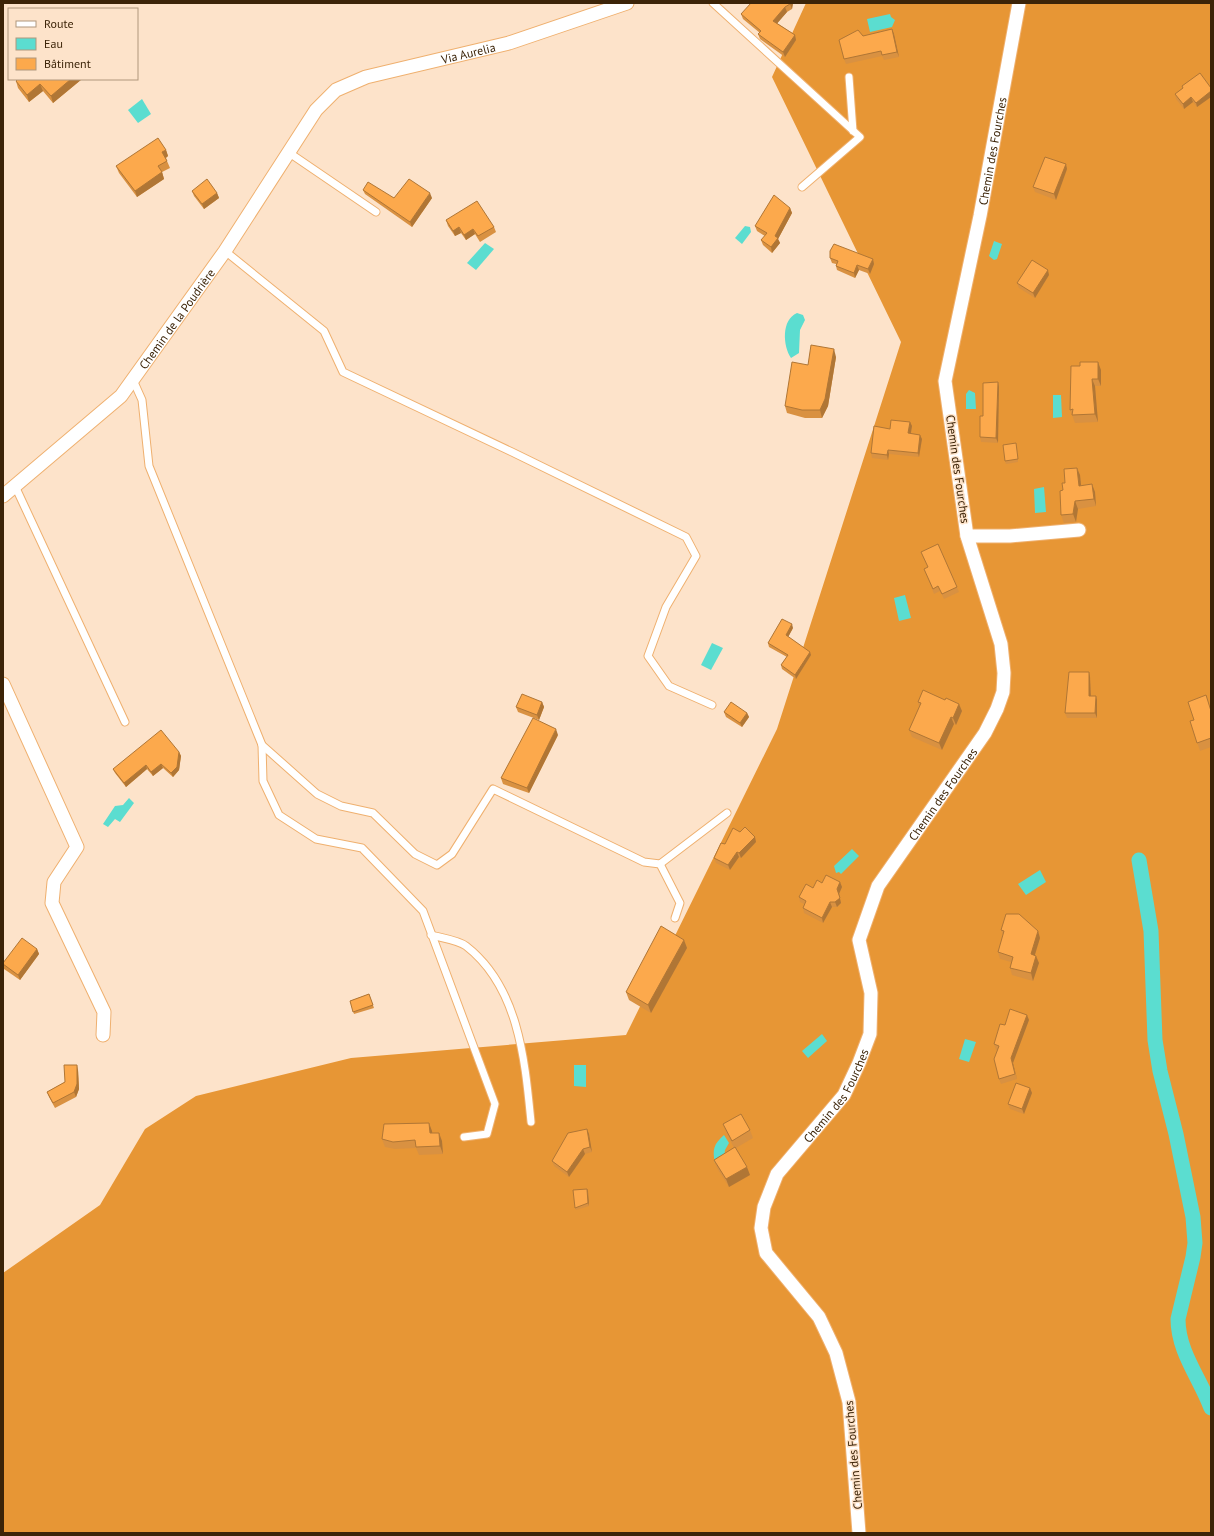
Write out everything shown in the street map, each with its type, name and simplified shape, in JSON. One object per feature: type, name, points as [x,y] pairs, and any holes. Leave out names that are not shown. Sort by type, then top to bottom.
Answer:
[{"type":"street","name":"Via Aurelia","points":[[316,110],[336,90],[366,77],[509,43],[627,3]]},
{"type":"street","name":"Chemin des Fourches","points":[[859,1533],[849,1402],[836,1353],[819,1317],[766,1253],[761,1228],[764,1207],[777,1174],[844,1095],[859,1063],[870,1034],[872,993],[859,940],[878,886],[985,733],[997,709],[1003,692],[1004,674],[1001,644],[967,536],[945,381],[980,216],[1019,3]]},
{"type":"street","name":"Chemin de la Poudrière","points":[[3,496],[121,396],[225,251],[316,110]]},
{"type":"street","points":[[967,536],[1010,536],[1079,530]]},
{"type":"street","points":[[3,684],[78,847],[54,882],[52,903],[104,1012],[102,1035]]},
{"type":"lane","points":[[713,3],[860,137],[802,186]]},
{"type":"lane","points":[[849,77],[853,131]]},
{"type":"lane","points":[[288,152],[376,212]]},
{"type":"lane","points":[[225,251],[324,331],[343,372],[686,537],[696,556],[666,607],[648,656],[669,686],[712,706]]},
{"type":"lane","points":[[133,380],[142,400],[149,466],[262,745],[263,781],[279,815],[316,839],[362,848],[423,911],[495,1104],[487,1134],[464,1138]]},
{"type":"lane","points":[[15,486],[124,722]]},
{"type":"lane","points":[[262,745],[317,794],[340,806],[373,813],[415,854],[437,865],[452,854],[493,789],[644,862],[660,864],[727,813]]},
{"type":"lane","points":[[660,864],[680,903],[675,918]]},
{"type":"lane","points":[[432,935],[465,945],[490,970],[512,1012],[525,1062],[531,1122]]},
{"type":"shaded area","points":[[806,3],[1211,3],[1211,1533],[3,1533],[3,1273],[100,1205],[145,1129],[196,1096],[351,1058],[626,1035],[777,729],[901,342],[772,77]]},
{"type":"water","points":[[890,14],[895,20],[892,27],[870,32],[867,19]]},
{"type":"water","points":[[142,99],[151,114],[138,123],[128,110]]},
{"type":"water","points":[[745,226],[750,227],[751,232],[742,244],[735,238]]},
{"type":"water","points":[[994,241],[1002,244],[997,259],[994,260],[989,256]]},
{"type":"water","points":[[485,243],[494,249],[476,270],[467,263]]},
{"type":"water","points":[[797,313],[803,315],[805,320],[800,330],[799,353],[791,358],[786,347],[785,334],[788,321]]},
{"type":"water","points":[[969,390],[975,393],[976,409],[966,409],[966,394]]},
{"type":"water","points":[[1053,395],[1061,395],[1062,417],[1053,418]]},
{"type":"water","points":[[1044,487],[1046,512],[1035,513],[1034,489]]},
{"type":"water","points":[[905,595],[911,618],[899,621],[894,598]]},
{"type":"water","points":[[712,643],[723,648],[711,670],[701,665]]},
{"type":"water","points":[[129,798],[134,803],[120,822],[115,819],[108,827],[103,824],[115,806],[123,805]]},
{"type":"water","points":[[852,849],[859,856],[841,874],[839,872],[836,873],[834,866]]},
{"type":"water","points":[[1040,870],[1046,882],[1026,895],[1018,884]]},
{"type":"water","points":[[822,1034],[827,1041],[808,1058],[802,1051]]},
{"type":"water","points":[[965,1039],[976,1042],[969,1062],[959,1059]]},
{"type":"water","points":[[574,1065],[586,1065],[586,1087],[574,1086]]},
{"type":"water","points":[[724,1135],[729,1143],[725,1150],[724,1158],[715,1163],[714,1150],[718,1141]]},
{"type":"building","points":[[751,3],[791,3],[785,7],[773,21],[795,35],[783,52],[758,34],[761,31],[741,14]]},
{"type":"building","points":[[892,29],[897,52],[882,55],[881,51],[844,59],[839,40],[858,30],[863,36]]},
{"type":"building","points":[[1200,73],[1211,88],[1211,91],[1196,103],[1191,97],[1183,104],[1175,94],[1183,88],[1182,86]]},
{"type":"building","points":[[70,80],[51,96],[40,84],[27,95],[16,81]]},
{"type":"building","points":[[158,138],[166,150],[162,152],[167,161],[158,166],[162,172],[135,191],[116,166]]},
{"type":"building","points":[[1045,157],[1066,164],[1054,194],[1033,187]]},
{"type":"building","points":[[207,179],[217,193],[202,204],[192,191]]},
{"type":"building","points":[[409,179],[430,193],[410,222],[363,190],[368,182],[394,198]]},
{"type":"building","points":[[774,195],[790,208],[775,236],[778,238],[771,247],[761,240],[767,233],[755,226]]},
{"type":"building","points":[[477,201],[494,227],[478,236],[473,229],[464,235],[459,227],[453,231],[446,220]]},
{"type":"building","points":[[834,244],[873,259],[868,269],[857,265],[854,273],[836,266],[838,261],[830,258],[830,251]]},
{"type":"building","points":[[1032,260],[1048,270],[1033,293],[1017,283]]},
{"type":"building","points":[[811,345],[834,349],[825,399],[820,410],[802,410],[785,406],[792,362],[808,365]]},
{"type":"building","points":[[1080,362],[1098,362],[1098,379],[1092,379],[1095,414],[1072,415],[1073,409],[1070,410],[1071,366],[1080,366]]},
{"type":"building","points":[[998,382],[996,438],[980,437],[980,416],[983,416],[983,383]]},
{"type":"building","points":[[891,420],[910,422],[908,433],[920,435],[918,453],[888,450],[887,455],[871,453],[874,426],[890,429]]},
{"type":"building","points":[[1016,443],[1018,459],[1005,461],[1003,445]]},
{"type":"building","points":[[1077,468],[1079,486],[1092,484],[1094,499],[1075,501],[1073,514],[1061,515],[1060,491],[1063,490],[1062,483],[1065,483],[1064,469]]},
{"type":"building","points":[[938,544],[957,587],[942,594],[938,586],[933,589],[924,569],[928,567],[921,552]]},
{"type":"building","points":[[782,619],[792,624],[786,635],[810,652],[795,675],[781,665],[788,655],[768,643]]},
{"type":"building","points":[[1069,672],[1089,672],[1089,696],[1096,696],[1095,713],[1065,713]]},
{"type":"building","points":[[923,690],[945,700],[946,698],[959,704],[939,743],[909,730],[921,703],[918,702]]},
{"type":"building","points":[[522,694],[542,702],[537,715],[516,707]]},
{"type":"building","points":[[1206,695],[1211,711],[1211,738],[1197,743],[1190,721],[1194,720],[1188,702]]},
{"type":"building","points":[[731,702],[747,713],[740,723],[724,712]]},
{"type":"building","points":[[533,718],[556,729],[527,788],[501,778]]},
{"type":"building","points":[[161,730],[179,752],[177,767],[171,773],[161,764],[151,772],[146,765],[124,783],[113,769]]},
{"type":"building","points":[[745,827],[755,837],[739,853],[737,852],[728,865],[714,858],[721,843],[725,844],[733,828],[740,832]]},
{"type":"building","points":[[826,875],[840,882],[837,889],[840,898],[835,902],[830,902],[822,918],[803,908],[806,901],[799,897],[806,884],[813,888],[817,880],[822,883]]},
{"type":"building","points":[[1006,914],[1019,914],[1038,931],[1031,954],[1036,956],[1031,973],[1010,968],[1013,957],[998,952],[1004,931],[1001,930]]},
{"type":"building","points":[[661,926],[684,940],[648,1005],[626,992]]},
{"type":"building","points":[[22,938],[37,949],[18,975],[3,963]]},
{"type":"building","points":[[369,994],[373,1005],[353,1012],[350,1001]]},
{"type":"building","points":[[1010,1009],[1027,1015],[1011,1058],[1015,1074],[999,1079],[994,1059],[999,1046],[994,1044],[1000,1024],[1005,1025]]},
{"type":"building","points":[[64,1065],[77,1065],[77,1084],[74,1092],[53,1103],[47,1092],[65,1082]]},
{"type":"building","points":[[1016,1083],[1030,1088],[1022,1109],[1008,1104]]},
{"type":"building","points":[[741,1114],[750,1130],[732,1141],[723,1124]]},
{"type":"building","points":[[429,1123],[430,1133],[439,1133],[440,1146],[416,1147],[415,1140],[393,1142],[382,1139],[384,1124]]},
{"type":"building","points":[[587,1129],[590,1147],[583,1149],[567,1172],[552,1161],[568,1133]]},
{"type":"building","points":[[735,1147],[747,1167],[726,1179],[714,1160]]},
{"type":"building","points":[[587,1189],[588,1203],[575,1208],[573,1190]]},
{"type":"waterway","points":[[1139,860],[1151,931],[1155,1040],[1160,1071],[1176,1134],[1193,1217],[1195,1243],[1178,1319],[1179,1331],[1190,1365],[1211,1408]]}]
